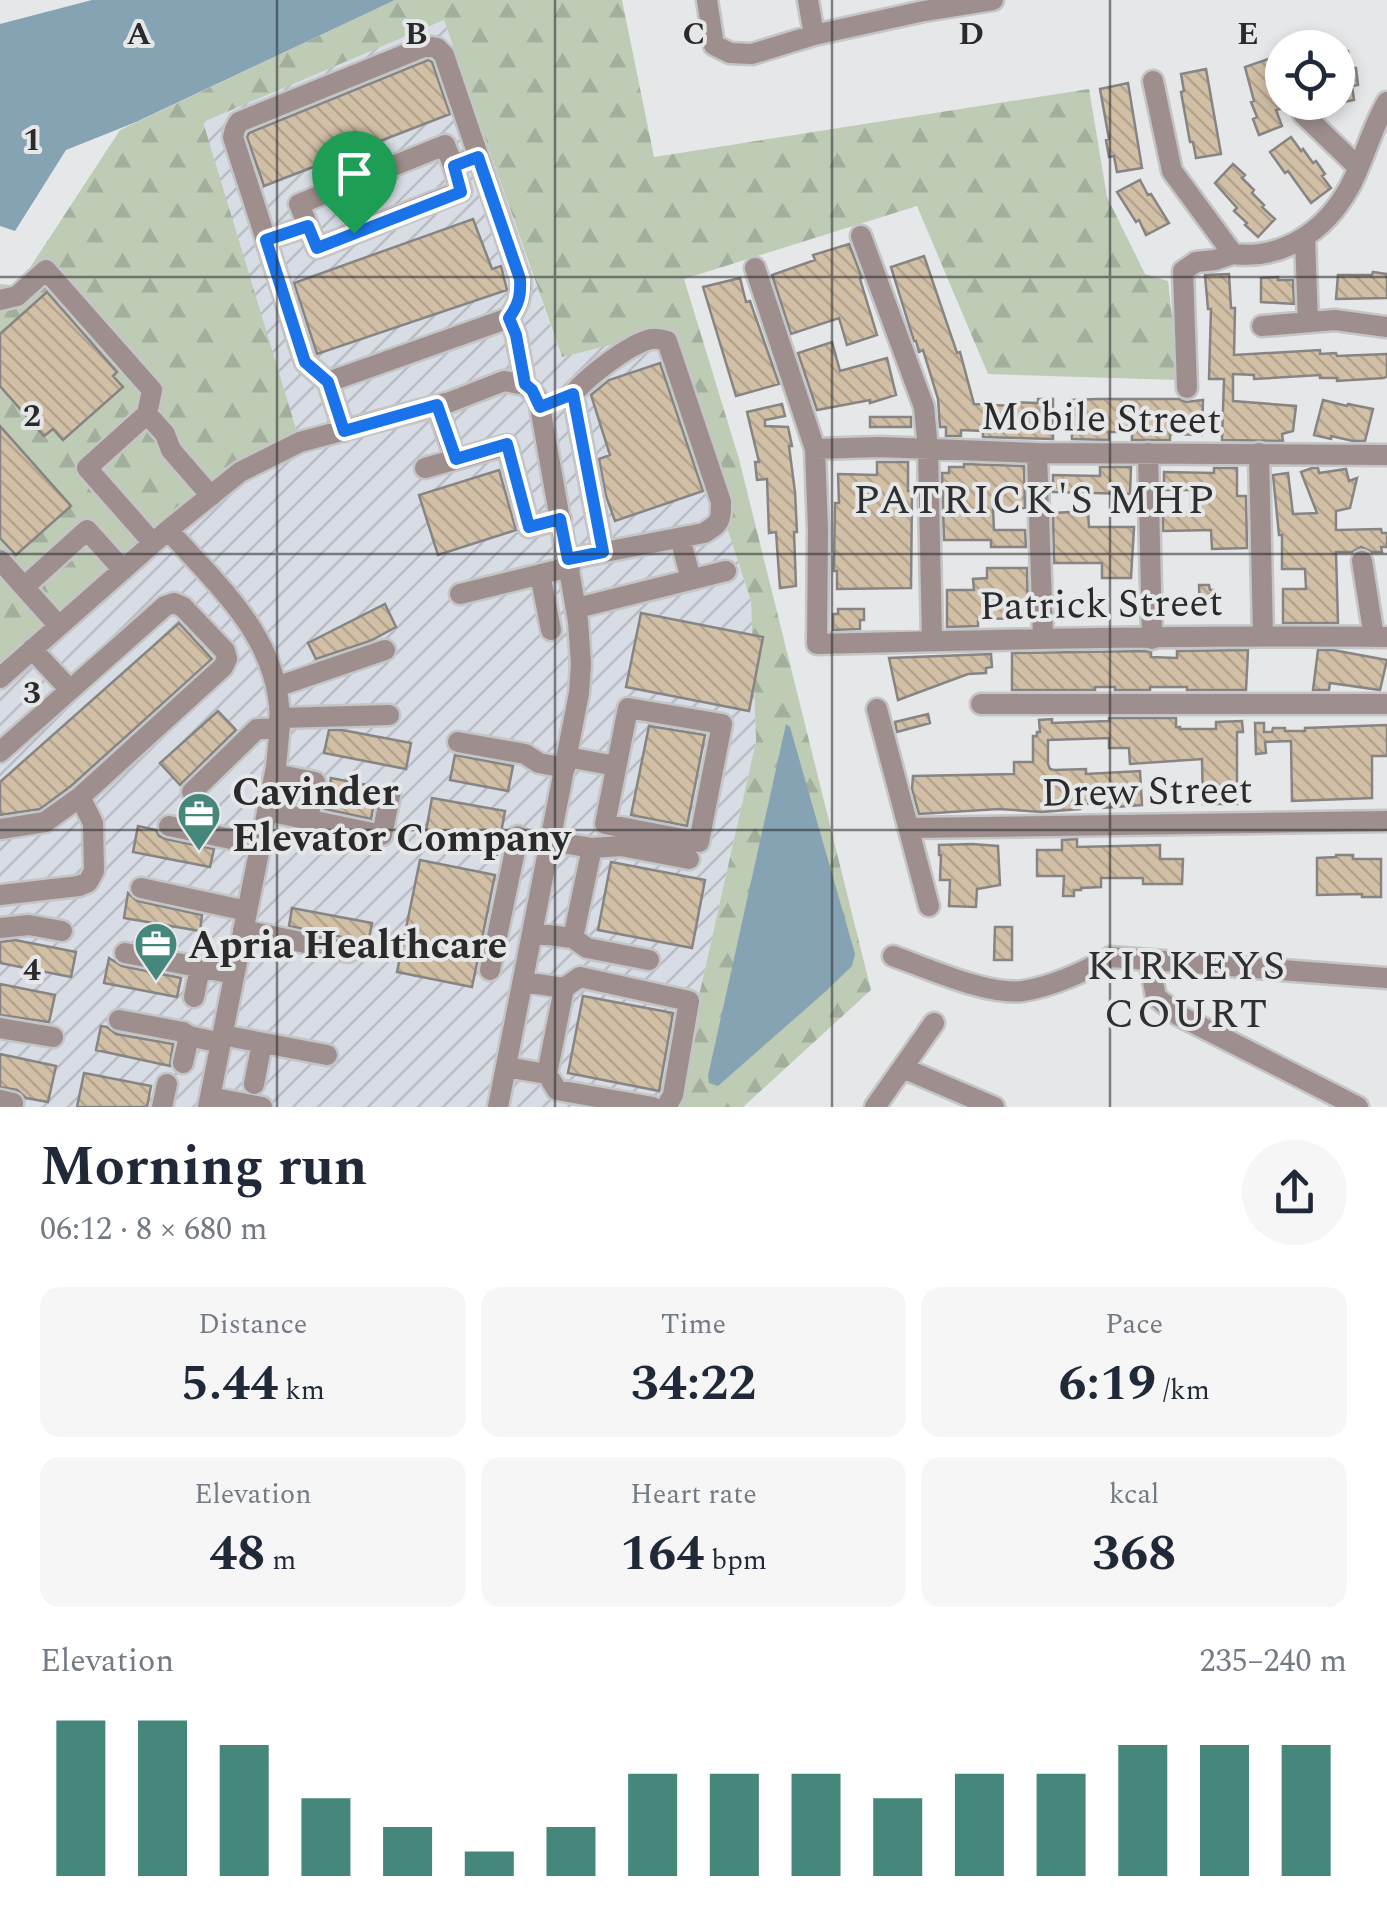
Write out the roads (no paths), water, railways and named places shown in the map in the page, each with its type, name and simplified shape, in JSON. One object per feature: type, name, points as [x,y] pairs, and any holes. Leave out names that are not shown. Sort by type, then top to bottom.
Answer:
[{"type":"street","points":[[708,0],[714,45],[730,52],[752,54],[814,35],[992,0]]},
{"type":"street","points":[[808,0],[814,35]]},
{"type":"street","points":[[328,382],[509,318],[517,307],[520,279],[444,54],[437,48],[426,46],[239,122],[234,129],[233,138],[305,362],[328,382],[344,431]]},
{"type":"street","points":[[1154,81],[1172,171],[1233,254]]},
{"type":"street","points":[[1188,388],[1183,272],[1196,262],[1274,251],[1314,233],[1349,187],[1387,102]]},
{"type":"street","points":[[1309,120],[1358,168]]},
{"type":"street","points":[[445,145],[461,192],[317,248],[308,226],[298,204],[445,145]]},
{"type":"street","points":[[454,166],[478,157]]},
{"type":"street","points":[[266,240],[308,226]]},
{"type":"street","points":[[862,236],[924,407],[932,641]]},
{"type":"street","points":[[1305,238],[1308,322]]},
{"type":"street","points":[[755,268],[815,449]]},
{"type":"street","points":[[0,300],[17,296],[46,270],[152,390],[147,414],[87,468],[240,610],[271,668],[279,723],[274,774],[209,1102],[255,1101],[262,1042]]},
{"type":"street","points":[[509,318],[525,384]]},
{"type":"street","points":[[1262,326],[1335,320],[1387,327]]},
{"type":"street","points":[[460,594],[540,574],[603,552],[704,533],[718,524],[720,502],[667,340],[654,338],[635,346],[585,379],[573,394],[540,407]]},
{"type":"street","points":[[0,678],[240,472],[300,442],[437,405],[504,381],[525,384],[532,390],[540,407],[569,563],[582,664],[498,1107]]},
{"type":"street","points":[[573,394],[603,552]]},
{"type":"street","points":[[437,405],[456,459]]},
{"type":"street","points":[[147,414],[165,434],[171,450],[211,496]]},
{"type":"street","points":[[425,468],[507,444],[529,527],[560,519]]},
{"type":"street","name":"Mobile Street","points":[[815,449],[1387,454]]},
{"type":"street","name":"Patrick Street","points":[[815,449],[817,644],[1043,638],[1380,637]]},
{"type":"street","points":[[1037,453],[1043,638]]},
{"type":"street","points":[[1148,453],[1152,639]]},
{"type":"street","points":[[1259,453],[1262,636]]},
{"type":"street","points":[[24,586],[87,530],[123,570]]},
{"type":"street","points":[[680,538],[691,579]]},
{"type":"street","points":[[0,560],[59,626]]},
{"type":"street","points":[[1362,561],[1380,637]]},
{"type":"street","points":[[576,608],[726,570]]},
{"type":"street","points":[[540,574],[551,630]]},
{"type":"street","points":[[0,752],[165,606],[183,606],[225,651],[223,667],[80,797],[45,822],[0,829]]},
{"type":"street","points":[[32,649],[70,690]]},
{"type":"street","points":[[276,687],[385,650]]},
{"type":"street","points":[[981,704],[1387,704]]},
{"type":"street","points":[[628,708],[722,724],[698,842],[606,824],[616,766],[628,708]]},
{"type":"street","points":[[877,709],[929,906]]},
{"type":"street","points":[[192,792],[258,729],[279,723],[389,715]]},
{"type":"street","points":[[458,742],[525,754],[539,762],[616,766]]},
{"type":"street","points":[[274,774],[315,782],[308,819]]},
{"type":"street","points":[[267,811],[382,836],[390,796]]},
{"type":"street","points":[[0,895],[88,882],[94,871],[93,823],[80,797]]},
{"type":"street","name":"Drew Street","points":[[909,828],[1387,821]]},
{"type":"street","points":[[168,826],[260,846]]},
{"type":"street","points":[[490,970],[518,836]]},
{"type":"street","points":[[550,841],[592,848],[621,846],[688,859]]},
{"type":"street","points":[[573,938],[592,848]]},
{"type":"street","points":[[511,869],[544,875]]},
{"type":"street","points":[[141,888],[348,952]]},
{"type":"street","points":[[0,928],[29,924],[62,931]]},
{"type":"street","points":[[497,935],[573,938],[587,948],[649,960]]},
{"type":"street","points":[[124,953],[234,974]]},
{"type":"street","points":[[893,956],[989,989],[1020,992],[1073,978],[1111,958],[1387,978]]},
{"type":"street","points":[[1149,960],[1156,997],[1178,1014],[1358,1107]]},
{"type":"street","points":[[194,996],[200,968]]},
{"type":"street","points":[[522,982],[564,988],[580,977],[690,1001],[673,1095],[666,1107]]},
{"type":"street","points":[[546,1074],[564,988]]},
{"type":"street","points":[[119,1020],[189,1036],[262,1042],[327,1055]]},
{"type":"street","points":[[875,1107],[934,1023]]},
{"type":"street","points":[[0,1028],[53,1038]]},
{"type":"street","points":[[183,1063],[189,1036]]},
{"type":"street","points":[[506,1067],[546,1074],[557,1090],[652,1107]]},
{"type":"street","points":[[902,1068],[994,1107]]},
{"type":"street","points":[[162,1107],[167,1084]]},
{"type":"water","points":[[92,0],[395,0],[136,122],[66,150],[15,231],[0,226],[0,24]]},
{"type":"water","points":[[786,724],[855,954],[852,966],[718,1086],[709,1083],[708,1076]]},
{"type":"place","name":"Cavinder Elevator Company","points":[[199,852]]},
{"type":"place","name":"Apria Healthcare","points":[[156,982]]},
{"type":"district","name":"PATRICK'S MHP","points":[[1035,498]]},
{"type":"district","name":"KIRKEYS COURT","points":[[1187,988]]}]
